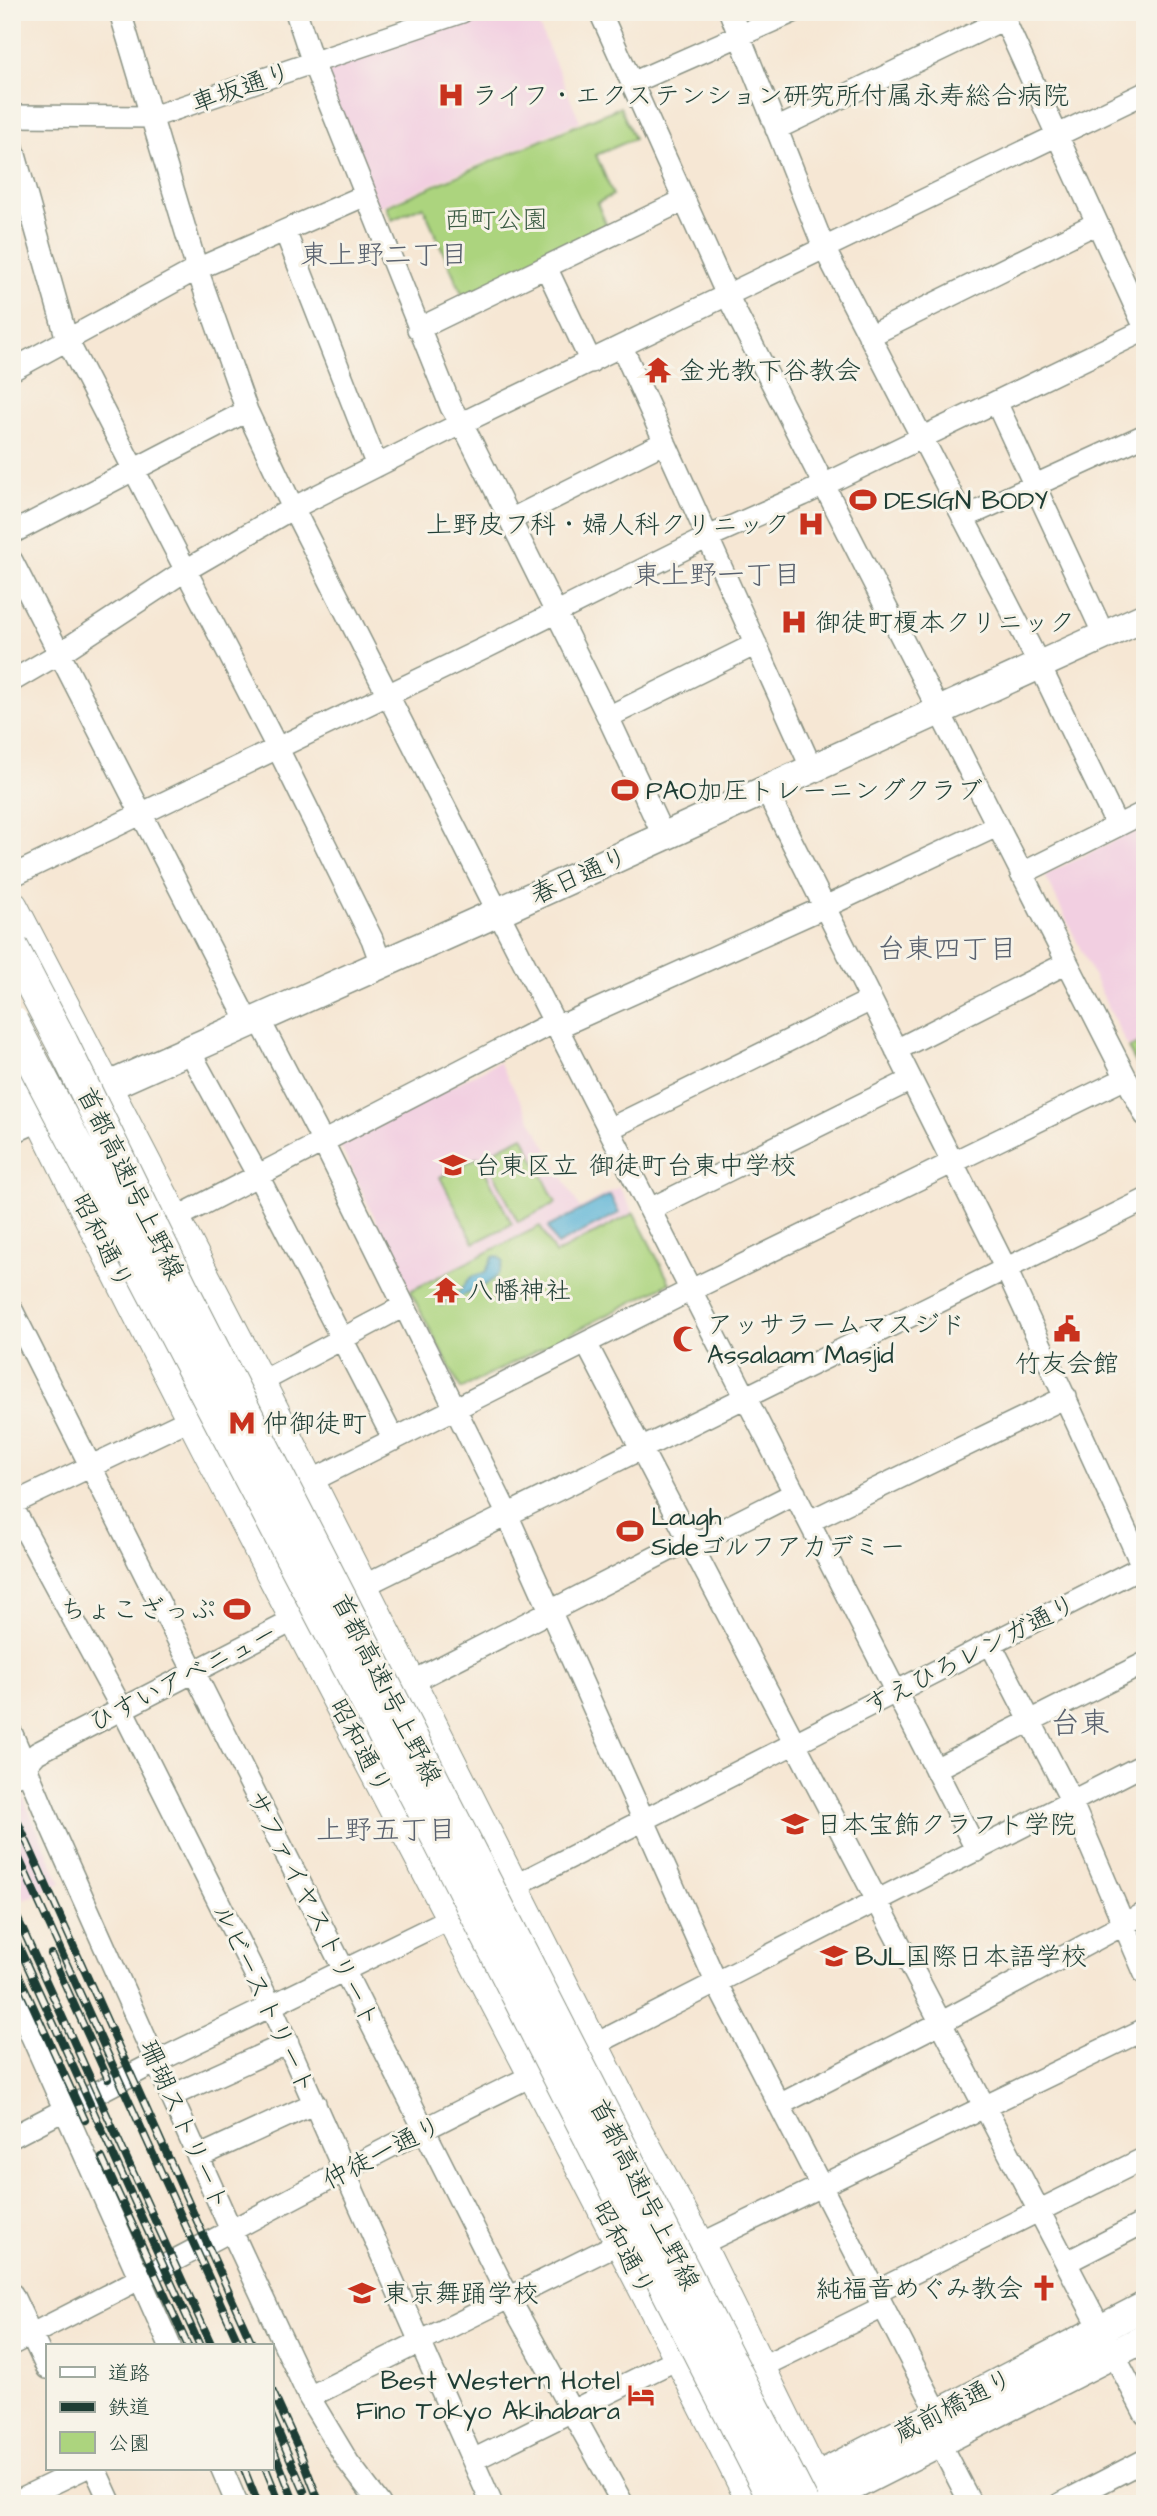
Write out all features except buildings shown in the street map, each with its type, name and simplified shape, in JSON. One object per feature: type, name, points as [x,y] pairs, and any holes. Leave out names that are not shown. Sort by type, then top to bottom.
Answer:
[{"type":"highway","points":[[12,907],[259,1383],[629,2118],[699,2245],[759,2368],[817,2498]]},
{"type":"highway","name":"首都高速1号上野線","points":[[12,947],[183,1290],[817,2498]]},
{"type":"highway","points":[[12,984],[142,1224],[176,1283],[183,1290]]},
{"type":"highway","name":"首都高速1号上野線","points":[[12,1022],[423,1809],[776,2504]]},
{"type":"highway","name":"昭和通り","points":[[12,1059],[26,1123],[192,1418],[451,1918],[542,2071],[621,2242],[754,2504]]},
{"type":"highway","points":[[519,1896],[516,1931],[564,2025],[542,2071]]},
{"type":"main road","name":"春日通り","points":[[26,1123],[498,912],[1145,617]]},
{"type":"main road","name":"蔵前橋通り","points":[[817,2498],[938,2413],[1145,2306]]},
{"type":"main road","name":"蔵前橋通り","points":[[762,2504],[817,2498],[939,2442],[1145,2337]]},
{"type":"street","points":[[120,12],[197,269],[247,411],[293,508],[977,1851]]},
{"type":"street","points":[[296,12],[313,62],[451,407],[462,423],[608,717],[664,836]]},
{"type":"street","name":"車坂通り","points":[[12,116],[152,117],[462,12]]},
{"type":"street","points":[[600,12],[727,295],[1145,1115]]},
{"type":"street","points":[[730,12],[824,248],[1039,664],[1118,826]]},
{"type":"street","points":[[632,83],[793,12]]},
{"type":"street","points":[[12,876],[708,537],[922,438],[1145,329],[1002,16],[776,129]]},
{"type":"street","points":[[12,681],[60,653],[186,570],[293,508],[462,423],[1145,93]]},
{"type":"street","points":[[12,145],[67,340],[278,748],[372,939],[381,964]]},
{"type":"street","points":[[12,370],[197,269],[366,195]]},
{"type":"street","points":[[418,329],[684,200]]},
{"type":"street","points":[[869,337],[1097,223]]},
{"type":"street","points":[[285,231],[377,466]]},
{"type":"street","points":[[546,267],[591,362]]},
{"type":"street","points":[[622,346],[812,769]]},
{"type":"street","points":[[996,402],[1104,635]]},
{"type":"street","points":[[12,533],[247,411]]},
{"type":"street","points":[[964,518],[1145,435]]},
{"type":"street","points":[[510,520],[665,442]]},
{"type":"street","points":[[12,561],[141,813],[323,1142],[507,1514],[717,1984],[938,2413]]},
{"type":"street","points":[[608,717],[756,644]]},
{"type":"street","points":[[766,790],[1006,1269],[1144,1568]]},
{"type":"street","points":[[1021,874],[1145,812]]},
{"type":"street","points":[[174,1219],[554,1022],[567,1023],[997,826]]},
{"type":"street","points":[[896,1050],[1067,963]]},
{"type":"street","points":[[609,1129],[872,1000]]},
{"type":"street","points":[[190,1050],[394,1440]]},
{"type":"street","points":[[309,1482],[692,1289],[1126,1078]]},
{"type":"street","points":[[650,1209],[911,1080]]},
{"type":"street","name":"ひすいアベニュー","points":[[18,1772],[37,1753],[295,1620],[1145,1200]]},
{"type":"street","points":[[259,1383],[404,1306]]},
{"type":"street","name":"サファイヤストリート","points":[[12,1310],[509,2298],[623,2504]]},
{"type":"street","points":[[586,1343],[1145,2414]]},
{"type":"street","points":[[810,1521],[1066,1397]]},
{"type":"street","points":[[12,1505],[192,1418]]},
{"type":"street","points":[[410,1683],[690,1540],[702,1540],[795,1493]]},
{"type":"street","name":"ルビーストリート","points":[[12,1505],[122,1709],[271,2006],[492,2504]]},
{"type":"street","name":"すえひろレンガ通り","points":[[519,1896],[643,1820],[990,1643],[1144,1568]]},
{"type":"street","points":[[990,1643],[1071,1802],[1145,1973]]},
{"type":"street","points":[[935,1769],[1145,1663]]},
{"type":"street","name":"珊瑚ストリート","points":[[12,1734],[18,1772],[156,2062],[309,2397],[348,2462],[380,2504]]},
{"type":"street","name":"仲徒一通り","points":[[22,2339],[128,2286],[231,2229],[1145,1764]]},
{"type":"street","points":[[779,2105],[942,2022],[1145,1913]]},
{"type":"street","points":[[12,2137],[156,2062],[451,1918]]},
{"type":"street","points":[[12,1992],[169,2344]]},
{"type":"street","points":[[699,2245],[1145,2029]]},
{"type":"street","points":[[171,2096],[288,2043]]},
{"type":"street","points":[[198,2157],[315,2104]]},
{"type":"street","points":[[759,2368],[1039,2209],[1145,2158]]},
{"type":"street","points":[[1067,2262],[1145,2222]]},
{"type":"street","points":[[309,2397],[621,2242]]},
{"type":"street","points":[[12,2294],[22,2339],[46,2367]]},
{"type":"street","points":[[473,2460],[681,2357]]},
{"type":"street","points":[[939,2442],[971,2504]]},
{"type":"street","points":[[1074,2501],[1145,2460]]},
{"type":"street","points":[[12,2503],[81,2470]]},
{"type":"street","points":[[95,2470],[111,2504]]},
{"type":"street","points":[[222,2470],[237,2504]]},
{"type":"shaded area","name":"ライフ・エクステンション研究所付属永寿総合病院","points":[[490,12],[533,12],[580,121],[378,207],[323,69]]},
{"type":"shaded area","points":[[1145,825],[1145,1040],[1128,1048],[1045,875]]},
{"type":"shaded area","name":"台東区立 御徒町台東中学校","points":[[499,1062],[580,1208],[619,1187],[634,1213],[555,1255],[540,1226],[410,1291],[339,1143]]},
{"type":"shaded area","points":[[19,1788],[61,1883],[24,1900],[12,1873],[12,1791]]},
{"type":"green space","name":"西町公園","points":[[620,107],[634,139],[596,155],[613,195],[597,203],[609,231],[463,296],[423,206],[392,220],[386,206]]},
{"type":"green space","points":[[1145,1040],[1145,1080],[1128,1048]]},
{"type":"green space","points":[[523,1136],[556,1203],[518,1222],[485,1155]]},
{"type":"green space","points":[[478,1157],[512,1224],[474,1243],[440,1177]]},
{"type":"green space","points":[[634,1213],[670,1283],[461,1389],[410,1291],[540,1226],[555,1254]]},
{"type":"water","points":[[610,1195],[619,1213],[557,1245],[548,1227]]},
{"type":"water","points":[[498,1256],[503,1261],[495,1278],[478,1289],[441,1305],[439,1302],[459,1292],[470,1278],[485,1273],[493,1257]]},
{"type":"railway","points":[[12,1809],[252,2344]]},
{"type":"railway","points":[[12,1843],[239,2344]]},
{"type":"railway","points":[[12,1906],[211,2344]]},
{"type":"railway","points":[[12,1932],[199,2344]]},
{"type":"railway","points":[[51,1954],[108,2079]]},
{"type":"railway","points":[[12,1960],[85,2120]]},
{"type":"railway","points":[[102,2158],[187,2344]]},
{"type":"railway","points":[[273,2392],[320,2504]]},
{"type":"railway","points":[[273,2420],[304,2491]]},
{"type":"railway","points":[[273,2448],[295,2504]]},
{"type":"railway","points":[[244,2470],[258,2504]]},
{"type":"railway","points":[[266,2470],[280,2504]]},
{"type":"place","name":"ライフ・エクステンション研究所付属永寿総合病院","points":[[451,95]]},
{"type":"place","name":"金光教下谷教会","points":[[658,370]]},
{"type":"place","name":"DESIGN BODY","points":[[863,500]]},
{"type":"place","name":"上野皮フ科・婦人科クリニック","points":[[811,524]]},
{"type":"place","name":"御徒町榎本クリニック","points":[[794,622]]},
{"type":"place","name":"PAO加圧トレーニングクラブ","points":[[625,790]]},
{"type":"place","name":"台東区立 御徒町台東中学校","points":[[453,1165]]},
{"type":"place","name":"八幡神社","points":[[446,1290]]},
{"type":"place","name":"竹友会館","points":[[1067,1329]]},
{"type":"place","name":"アッサラームマスジド Assalaam Masjid","points":[[686,1339]]},
{"type":"place","name":"仲御徒町","points":[[242,1423]]},
{"type":"place","name":"Laugh Sideゴルフアカデミー","points":[[630,1531]]},
{"type":"place","name":"ちょこざっぷ","points":[[237,1609]]},
{"type":"place","name":"日本宝飾クラフト学院","points":[[795,1824]]},
{"type":"place","name":"BJL国際日本語学校","points":[[834,1956]]},
{"type":"place","name":"純福音めぐみ教会","points":[[1044,2288]]},
{"type":"place","name":"東京舞踊学校","points":[[362,2293]]},
{"type":"place","name":"Best Western Hotel Fino Tokyo Akihabara","points":[[641,2395]]},
{"type":"district","name":"東上野二丁目","points":[[384,254]]},
{"type":"district","name":"東上野一丁目","points":[[717,574]]},
{"type":"district","name":"台東四丁目","points":[[947,948]]},
{"type":"district","name":"台東","points":[[1080,1723]]},
{"type":"district","name":"上野五丁目","points":[[386,1829]]}]
